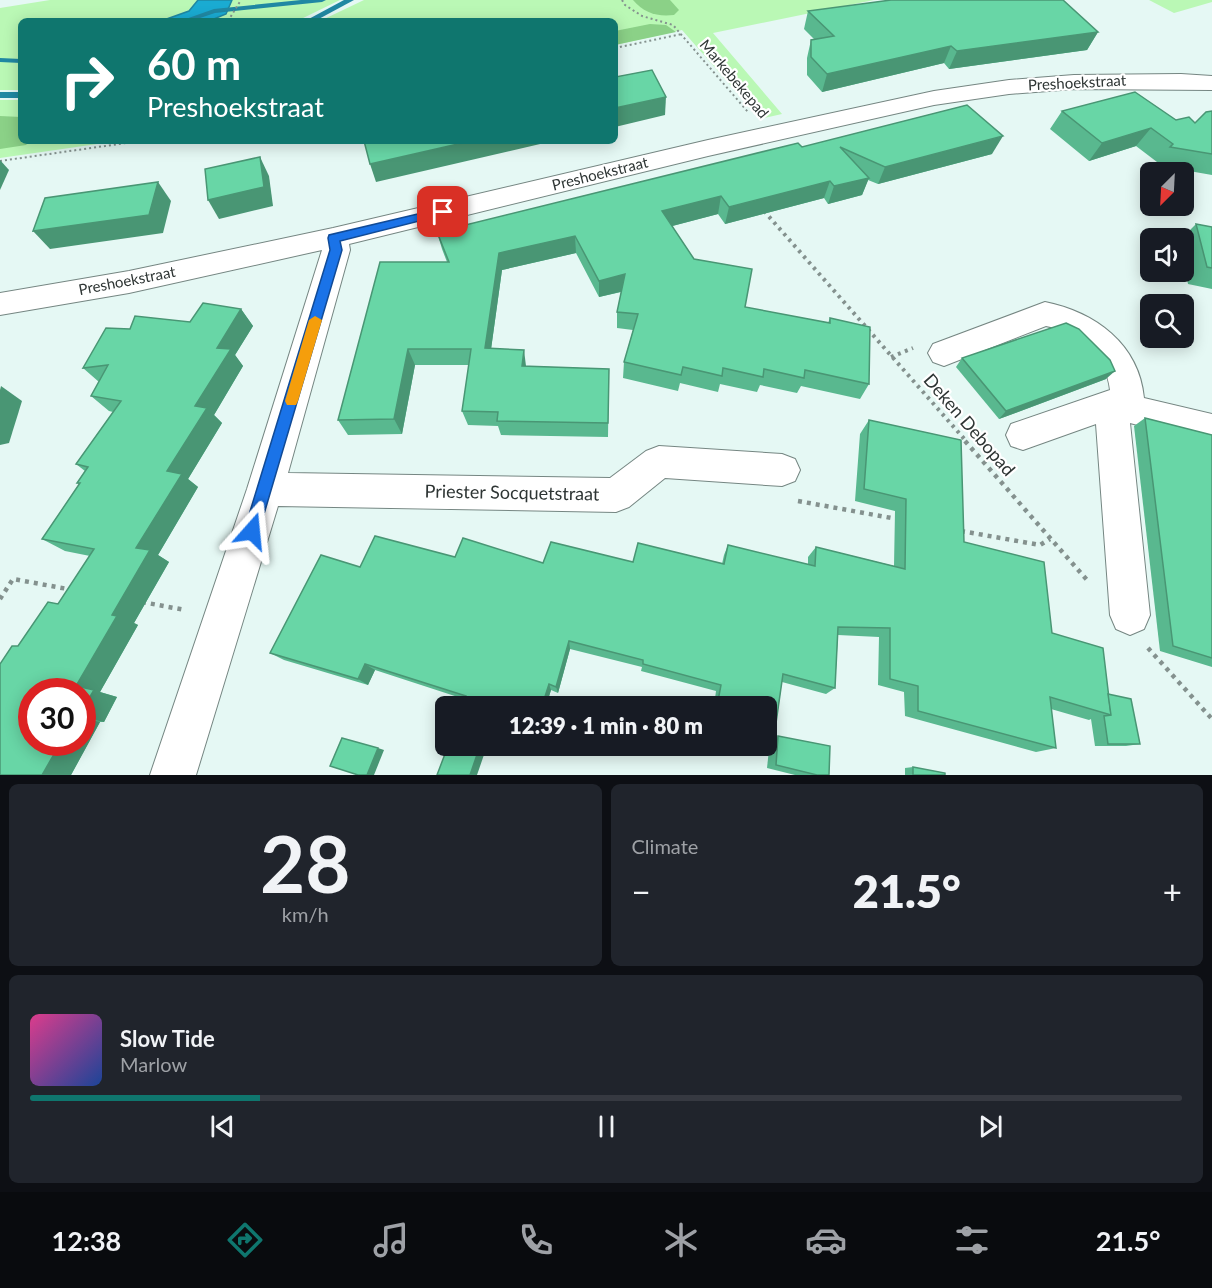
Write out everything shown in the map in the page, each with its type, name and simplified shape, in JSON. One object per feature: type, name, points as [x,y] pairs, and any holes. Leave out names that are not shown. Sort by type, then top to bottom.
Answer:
[{"type":"street","name":"Preshoekstraat","points":[[0,304],[129,282],[333,238],[708,148],[934,98],[1009,87],[1074,82],[1210,82]]},
{"type":"street","points":[[173,775],[265,489],[336,250],[333,238]]},
{"type":"street","points":[[944,353],[1045,314],[1062,316],[1084,327],[1107,348],[1118,364],[1125,381],[1119,406],[1135,627]]},
{"type":"street","points":[[1023,435],[1119,406],[1212,429]]},
{"type":"street","name":"Priester Socquetstraat","points":[[265,489],[616,495],[659,462],[782,470]]},
{"type":"path","points":[[230,18],[241,0]]},
{"type":"path","points":[[622,0],[625,5],[642,16],[673,24],[682,34]]},
{"type":"path","name":"Markebekepad","points":[[618,47],[682,34],[768,135]]},
{"type":"path","points":[[0,161],[119,144]]},
{"type":"path","name":"Deken Debopad","points":[[759,206],[1095,588]]},
{"type":"path","points":[[782,470],[794,500],[899,519]]},
{"type":"path","points":[[958,530],[1040,545],[1050,539]]},
{"type":"path","points":[[0,599],[13,579],[83,591]]},
{"type":"path","points":[[130,600],[224,617]]},
{"type":"path","points":[[1135,627],[1212,719]]},
{"type":"green space","points":[[50,0],[340,0],[303,18],[18,18],[18,90],[0,90],[0,8]]},
{"type":"green space","points":[[364,0],[874,0],[713,33],[782,114],[760,119],[682,30],[618,44],[618,18],[326,18]]},
{"type":"green space","points":[[633,0],[670,0],[679,10],[674,15],[656,15],[646,11]]},
{"type":"green space","points":[[1149,0],[1212,0],[1212,2],[1174,13]]},
{"type":"green space","points":[[650,24],[666,25],[676,32],[618,44],[618,30]]},
{"type":"green space","points":[[0,100],[18,100],[18,144],[97,144],[0,158]]},
{"type":"green space","points":[[0,116],[18,117],[18,144],[27,144],[0,149]]},
{"type":"water","points":[[198,0],[232,0],[226,14],[216,18],[169,18],[189,11]]},
{"type":"building","points":[[891,0],[1063,0],[1098,32],[957,51],[951,46],[827,74],[811,57],[811,40],[834,36],[808,11]]},
{"type":"building","points":[[652,70],[666,97],[618,107],[618,76]]},
{"type":"building","points":[[1135,92],[1176,120],[1189,117],[1195,123],[1206,112],[1212,111],[1212,154],[1170,147],[1173,144],[1151,128],[1102,143],[1062,111]]},
{"type":"building","points":[[967,105],[1003,136],[885,167],[840,147],[869,178],[834,186],[830,181],[729,207],[721,196],[662,211],[694,259],[752,269],[745,307],[830,323],[830,318],[870,327],[869,384],[805,370],[804,378],[764,369],[763,377],[723,368],[722,376],[683,367],[681,375],[624,362],[638,314],[617,312],[625,274],[599,281],[575,236],[499,253],[485,348],[524,350],[522,366],[609,369],[608,423],[497,421],[498,412],[462,411],[471,349],[408,349],[394,419],[338,420],[380,262],[449,262],[437,232],[798,143],[802,147]]},
{"type":"building","points":[[365,144],[458,144],[370,164]]},
{"type":"building","points":[[260,157],[264,187],[208,200],[205,169]]},
{"type":"building","points":[[158,182],[149,215],[33,231],[45,198]]},
{"type":"building","points":[[1196,224],[1212,227],[1212,268],[1207,267]]},
{"type":"building","points":[[203,303],[241,309],[217,348],[231,349],[195,406],[207,408],[167,471],[182,474],[136,548],[150,550],[112,615],[117,616],[81,678],[18,678],[18,756],[53,756],[42,775],[0,775],[0,664],[12,646],[18,646],[48,602],[58,604],[94,549],[42,539],[80,483],[77,483],[88,467],[76,464],[121,401],[91,396],[108,365],[83,368],[106,328],[130,329],[135,316],[190,322]]},
{"type":"building","points":[[1066,323],[1079,329],[1110,360],[1115,371],[1006,411],[962,358]]},
{"type":"building","points":[[1145,418],[1212,435],[1212,658],[1173,646]]},
{"type":"building","points":[[869,420],[961,440],[964,542],[1044,562],[1052,633],[1103,648],[1111,715],[1050,697],[1056,748],[918,711],[918,686],[890,679],[890,628],[838,627],[835,688],[783,674],[777,716],[777,696],[719,696],[721,685],[643,664],[643,660],[569,641],[556,687],[549,684],[545,696],[466,696],[365,664],[358,679],[270,653],[321,555],[360,567],[375,536],[455,557],[463,538],[543,563],[551,542],[633,562],[638,543],[724,564],[728,545],[815,566],[816,547],[905,569],[906,499],[864,489]]},
{"type":"building","points":[[1108,694],[1131,699],[1140,744],[1108,744],[1104,716],[1111,715]]},
{"type":"building","points":[[778,736],[830,746],[829,775],[817,775],[776,765]]},
{"type":"building","points":[[342,738],[378,748],[367,775],[358,775],[330,766]]},
{"type":"building","points":[[444,756],[477,756],[470,775],[437,775]]},
{"type":"building","points":[[913,767],[945,773],[945,775],[913,775]]},
{"type":"waterway","points":[[193,18],[214,11],[322,0]]},
{"type":"waterway","points":[[315,18],[350,0]]},
{"type":"waterway","points":[[0,60],[18,61]]},
{"type":"waterway","points":[[0,95],[18,95]]},
{"type":"slow traffic","points":[[291,401],[315,320]]},
{"type":"route","points":[[252,531],[336,250],[333,238],[443,212]]}]
